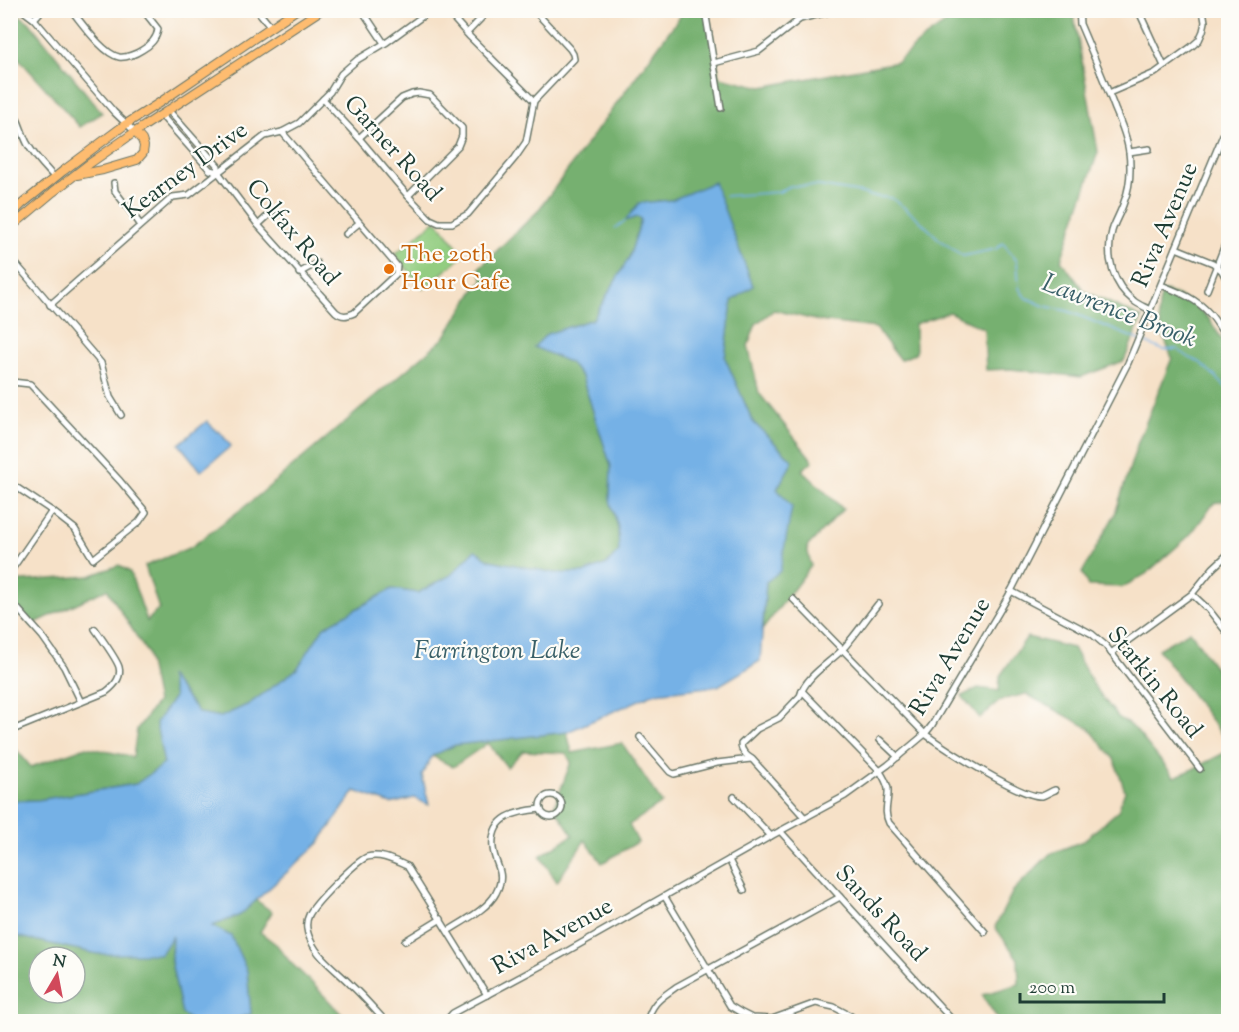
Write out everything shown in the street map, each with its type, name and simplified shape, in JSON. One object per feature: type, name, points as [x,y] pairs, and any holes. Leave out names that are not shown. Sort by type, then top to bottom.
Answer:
[{"type":"highway","points":[[10,216],[22,204],[126,124],[296,10]]},
{"type":"highway","points":[[10,228],[73,176],[135,132],[321,10]]},
{"type":"highway","points":[[73,176],[136,160],[143,153],[144,146],[135,132]]},
{"type":"street","points":[[22,10],[34,19],[135,132]]},
{"type":"street","points":[[34,19],[42,10]]},
{"type":"street","points":[[71,10],[102,47],[118,57],[143,50],[157,37],[158,29],[143,10]]},
{"type":"street","points":[[257,10],[271,27]]},
{"type":"street","points":[[362,10],[384,43]]},
{"type":"street","name":"Kearney Drive","points":[[50,304],[173,197],[189,195],[266,136],[282,132],[299,123],[330,92],[341,74],[357,60],[431,10]]},
{"type":"street","points":[[446,10],[534,101],[573,59],[570,49],[534,10]]},
{"type":"street","points":[[467,33],[489,10]]},
{"type":"street","points":[[705,10],[721,108]]},
{"type":"street","points":[[794,10],[800,19]]},
{"type":"street","points":[[714,63],[759,51],[800,19],[836,10]]},
{"type":"street","points":[[1079,10],[1080,24],[1124,132],[1129,152],[1129,182],[1126,199],[1112,230],[1110,244],[1112,269],[1124,291],[1135,302],[1150,310]]},
{"type":"street","points":[[1141,10],[1141,16],[1164,66]]},
{"type":"street","points":[[1109,93],[1155,73],[1199,40],[1205,22],[1203,10]]},
{"type":"street","points":[[359,138],[402,98],[419,93],[430,95],[462,128],[458,146],[408,196]]},
{"type":"street","name":"Garner Road","points":[[323,99],[408,196],[430,219],[439,223],[452,223],[468,214],[515,158],[526,141],[534,101]]},
{"type":"street","points":[[10,107],[17,116],[28,145],[55,178]]},
{"type":"street","name":"Colfax Road","points":[[165,114],[210,170],[218,172],[258,225],[299,273],[340,315],[347,316],[354,313],[396,274],[397,266],[359,223]]},
{"type":"street","name":"Riva Avenue","points":[[445,1022],[453,1013],[845,796],[925,734],[1011,591],[1079,459],[1134,348],[1227,133],[1228,123]]},
{"type":"street","points":[[282,132],[359,223],[346,234]]},
{"type":"street","points":[[1129,152],[1149,149]]},
{"type":"street","points":[[114,183],[115,191],[140,224]]},
{"type":"street","points":[[258,225],[273,211]]},
{"type":"street","points":[[1207,290],[1228,237]]},
{"type":"street","points":[[1176,248],[1217,266],[1228,282]]},
{"type":"street","points":[[10,257],[101,363],[110,397],[121,415]]},
{"type":"street","points":[[299,273],[317,263]]},
{"type":"street","points":[[1161,285],[1198,302],[1209,313],[1228,341]]},
{"type":"street","points":[[10,483],[75,529],[93,559],[139,522],[146,512],[30,384],[12,382]]},
{"type":"street","points":[[10,572],[52,511]]},
{"type":"street","points":[[1111,653],[1192,594],[1228,554]]},
{"type":"street","name":"Starkin Road","points":[[1011,591],[1092,634],[1106,646],[1200,769]]},
{"type":"street","points":[[1192,594],[1209,610],[1228,634]]},
{"type":"street","points":[[794,599],[925,734],[940,745],[1030,795],[1043,796],[1055,789]]},
{"type":"street","points":[[10,600],[42,636],[64,667],[81,702]]},
{"type":"street","points":[[805,818],[748,757],[741,745],[757,729],[779,718],[800,696],[809,680],[842,649],[878,604]]},
{"type":"street","points":[[10,731],[106,692],[115,685],[119,666],[95,629]]},
{"type":"street","points":[[802,691],[880,771],[886,781],[888,791],[885,811],[889,823],[985,932]]},
{"type":"street","points":[[640,737],[674,774],[717,763],[752,759]]},
{"type":"street","points":[[880,740],[898,757]]},
{"type":"street","points":[[550,795],[556,797],[562,805],[561,812],[553,817],[546,816],[541,808],[542,801],[550,795]]},
{"type":"street","points":[[734,797],[771,836]]},
{"type":"street","points":[[448,931],[486,905],[496,895],[501,871],[493,849],[494,837],[502,821],[519,811],[541,808]]},
{"type":"street","name":"Sands Road","points":[[780,831],[954,1022]]},
{"type":"street","points":[[386,1022],[321,956],[311,941],[306,925],[309,914],[334,885],[357,862],[367,857],[390,858],[407,866],[487,994]]},
{"type":"street","points":[[729,860],[744,890]]},
{"type":"street","points":[[665,897],[730,1006],[752,1018],[772,1019],[816,1004],[834,1007],[851,1016],[856,1022]]},
{"type":"street","points":[[647,1022],[651,1008],[676,987],[840,897]]},
{"type":"street","points":[[405,941],[441,919]]},
{"type":"green space","points":[[11,10],[29,22],[102,113],[80,127],[11,50]]},
{"type":"green space","points":[[684,11],[707,11],[720,77],[762,87],[897,62],[923,39],[964,11],[1073,11],[1098,152],[1061,260],[1084,291],[1142,318],[1124,361],[1081,377],[1011,369],[986,370],[984,329],[949,312],[915,324],[916,353],[900,360],[876,328],[819,321],[774,310],[756,324],[748,346],[759,393],[813,461],[802,470],[843,509],[807,547],[811,566],[763,629],[777,489],[793,461],[753,422],[725,358],[732,301],[753,286],[714,183],[672,200],[639,203],[634,217],[640,218],[640,223],[629,258],[593,319],[547,334],[535,347],[569,362],[582,377],[611,466],[610,500],[618,527],[619,551],[607,564],[583,573],[555,573],[490,560],[475,550],[451,575],[418,593],[392,589],[324,627],[297,669],[249,704],[221,717],[199,713],[170,677],[174,697],[156,723],[164,764],[136,784],[38,800],[11,801],[10,742],[31,767],[86,747],[133,757],[137,729],[157,702],[147,653],[107,589],[31,625],[11,601],[11,582],[90,576],[119,565],[130,572],[147,621],[159,609],[145,566],[191,547],[252,501],[444,338],[477,286],[484,281],[479,268],[537,212]]},
{"type":"green space","points":[[435,221],[464,255],[423,289],[395,254]]},
{"type":"green space","points":[[1166,291],[1190,302],[1200,310],[1209,319],[1228,349],[1228,500],[1214,503],[1190,535],[1146,574],[1123,587],[1088,586],[1082,573],[1115,514],[1138,442],[1172,358],[1159,317],[1160,301],[1163,292]]},
{"type":"green space","points":[[1190,631],[1228,687],[1228,743],[1158,649]]},
{"type":"green space","points":[[1027,637],[1073,648],[1094,686],[1117,716],[1135,729],[1174,777],[1228,751],[1228,1021],[999,1021],[982,995],[1019,984],[1018,959],[995,927],[1013,891],[1050,854],[1083,841],[1118,811],[1125,791],[1114,759],[1089,728],[1026,694],[1001,700],[980,718],[962,696],[978,688],[999,691],[1000,676]]},
{"type":"green space","points":[[567,732],[572,753],[622,743],[662,803],[629,825],[638,842],[602,863],[585,840],[557,882],[540,856],[573,835],[554,807],[571,762],[566,753],[523,751],[507,767],[488,743],[453,767],[432,756],[455,745]]},
{"type":"green space","points":[[256,900],[272,912],[260,932],[277,945],[290,962],[348,1021],[225,1021],[251,1014],[247,971],[231,936],[212,926],[240,915]]},
{"type":"green space","points":[[11,935],[57,945],[27,945],[27,1005],[87,1005],[87,952],[98,954],[172,936],[171,961],[182,1014],[192,1021],[131,1022],[116,1019],[115,1022],[11,1022]]},
{"type":"water","name":"Farrington Lake","points":[[714,182],[753,286],[732,301],[725,358],[753,422],[793,461],[777,489],[792,507],[780,571],[766,582],[760,661],[718,686],[655,693],[567,732],[455,745],[432,756],[422,775],[429,805],[414,798],[391,804],[355,791],[319,843],[240,915],[212,926],[231,936],[247,971],[251,1014],[225,1022],[192,1021],[182,1014],[171,961],[172,937],[161,954],[98,954],[87,952],[87,945],[57,945],[11,935],[11,801],[38,800],[136,784],[164,764],[156,723],[174,697],[169,676],[199,713],[221,717],[249,704],[297,669],[324,627],[392,589],[418,593],[451,575],[475,550],[490,560],[555,573],[583,573],[607,564],[619,551],[618,527],[610,500],[611,466],[582,377],[569,362],[534,347],[547,334],[593,319],[629,258],[641,220],[637,217],[625,221],[639,203],[672,200]]},
{"type":"water","points":[[207,421],[231,446],[201,471],[179,444]]},
{"type":"waterway","name":"Lawrence Brook","points":[[725,196],[779,192],[790,186],[819,186],[892,198],[941,241],[963,256],[996,249],[1003,243],[1017,261],[1019,288],[1025,297],[1044,306],[1068,311],[1163,350],[1177,349],[1201,363],[1228,389]]},
{"type":"waterway","points":[[615,228],[625,221]]},
{"type":"place","name":"The 20th Hour Cafe","points":[[389,269]]}]
